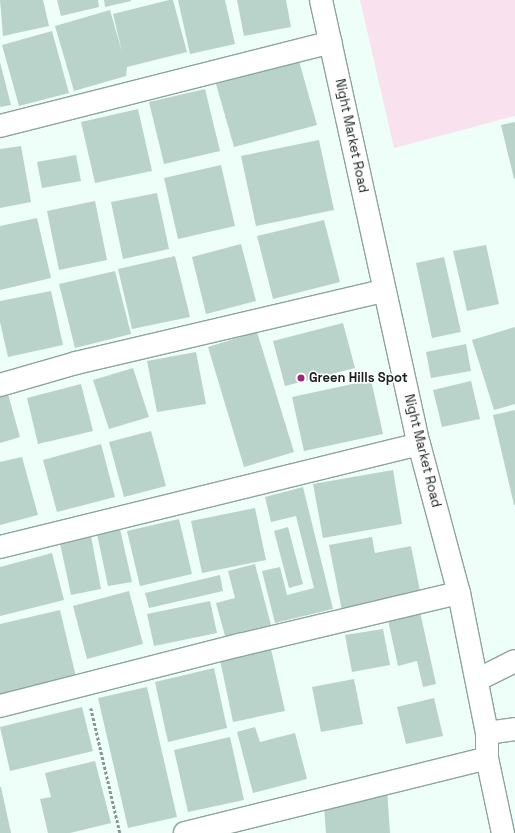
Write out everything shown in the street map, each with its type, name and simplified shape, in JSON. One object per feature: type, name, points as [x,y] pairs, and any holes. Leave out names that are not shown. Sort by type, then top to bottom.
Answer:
[{"type":"street","name":"Night Market Road","points":[[321,0],[384,291],[420,444],[459,592],[487,733],[487,758],[503,833]]},
{"type":"street","points":[[0,126],[331,42]]},
{"type":"street","points":[[0,384],[76,363],[384,291]]},
{"type":"street","points":[[0,547],[420,444]]},
{"type":"street","points":[[0,706],[459,592]]},
{"type":"street","points":[[477,680],[515,661]]},
{"type":"street","points":[[487,733],[515,729]]},
{"type":"street","points":[[185,833],[487,758]]},
{"type":"path","points":[[86,684],[120,833]]},
{"type":"shaded area","points":[[360,0],[515,0],[515,116],[394,148]]},
{"type":"building","points":[[0,0],[43,0],[49,26],[3,36]]},
{"type":"building","points":[[57,0],[98,0],[99,7],[61,16]]},
{"type":"building","points":[[104,0],[131,0],[131,1],[105,7]]},
{"type":"building","points":[[173,0],[187,52],[127,67],[126,76],[74,91],[55,26],[110,10],[122,52],[113,14]]},
{"type":"building","points":[[178,0],[225,0],[235,44],[190,54]]},
{"type":"building","points":[[237,0],[286,0],[291,27],[244,36]]},
{"type":"building","points":[[52,31],[69,93],[19,106],[2,45]]},
{"type":"building","points":[[299,61],[317,125],[234,147],[216,84]]},
{"type":"building","points":[[0,62],[11,105],[0,107]]},
{"type":"building","points":[[205,89],[220,151],[164,164],[149,102]]},
{"type":"building","points":[[138,109],[152,171],[95,183],[81,122]]},
{"type":"building","points":[[515,122],[515,178],[514,179],[501,125]]},
{"type":"building","points":[[319,140],[334,210],[256,226],[241,156]]},
{"type":"building","points":[[21,146],[31,202],[0,208],[0,149]]},
{"type":"building","points":[[76,155],[81,181],[42,188],[37,162]]},
{"type":"building","points":[[221,165],[235,226],[178,239],[164,178]]},
{"type":"building","points":[[157,193],[169,249],[123,259],[111,202]]},
{"type":"building","points":[[95,201],[107,260],[59,270],[47,211]]},
{"type":"building","points":[[37,218],[51,278],[0,290],[0,226]]},
{"type":"building","points":[[324,220],[340,282],[273,299],[257,236]]},
{"type":"building","points":[[241,244],[256,301],[206,314],[192,257]]},
{"type":"building","points":[[486,245],[499,304],[467,311],[453,251]]},
{"type":"building","points":[[175,256],[190,317],[132,329],[118,269]]},
{"type":"building","points":[[444,257],[461,332],[432,338],[416,263]]},
{"type":"building","points":[[115,271],[131,334],[75,348],[59,284]]},
{"type":"building","points":[[51,291],[63,345],[8,357],[0,322],[0,301]]},
{"type":"building","points":[[343,323],[355,368],[285,386],[273,341]]},
{"type":"building","points":[[515,327],[515,404],[494,410],[472,340]]},
{"type":"building","points":[[257,332],[294,452],[244,467],[208,347]]},
{"type":"building","points":[[466,344],[471,371],[431,378],[426,352]]},
{"type":"building","points":[[196,352],[206,404],[157,412],[147,361]]},
{"type":"building","points":[[133,368],[149,417],[109,429],[93,380]]},
{"type":"building","points":[[371,380],[383,434],[304,451],[292,397]]},
{"type":"building","points":[[471,381],[480,419],[442,427],[433,390]]},
{"type":"building","points":[[81,384],[93,431],[38,444],[27,398]]},
{"type":"building","points":[[8,394],[20,437],[0,443],[0,396]]},
{"type":"building","points":[[515,410],[515,505],[514,505],[493,415]]},
{"type":"building","points":[[151,431],[166,486],[124,497],[109,442]]},
{"type":"building","points":[[101,444],[115,497],[57,512],[43,460]]},
{"type":"building","points":[[22,457],[38,515],[0,525],[0,462]]},
{"type":"building","points":[[393,470],[402,524],[323,538],[313,484]]},
{"type":"building","points":[[303,487],[333,609],[275,623],[262,571],[280,567],[287,595],[314,588],[296,516],[271,522],[265,497]]},
{"type":"building","points":[[255,508],[266,560],[202,573],[191,521]]},
{"type":"building","points":[[179,519],[192,574],[140,586],[127,531]]},
{"type":"building","points":[[288,527],[303,584],[289,588],[274,531]]},
{"type":"building","points":[[120,529],[132,582],[108,586],[97,534]]},
{"type":"building","points":[[91,536],[101,589],[71,595],[60,543]]},
{"type":"building","points":[[372,537],[375,553],[411,546],[421,596],[342,611],[329,545]]},
{"type":"building","points":[[52,553],[64,600],[0,616],[0,567]]},
{"type":"building","points":[[255,564],[271,625],[225,636],[216,603],[235,598],[228,571]]},
{"type":"building","points":[[220,575],[223,591],[149,608],[145,593]]},
{"type":"building","points":[[129,591],[143,644],[87,659],[73,606]]},
{"type":"building","points":[[210,601],[217,633],[154,646],[147,614]]},
{"type":"building","points":[[60,610],[76,677],[0,695],[0,624]]},
{"type":"building","points":[[420,612],[436,684],[423,687],[417,661],[398,666],[388,620]]},
{"type":"building","points":[[383,629],[390,665],[352,672],[345,635]]},
{"type":"building","points":[[271,649],[285,711],[233,722],[220,660]]},
{"type":"building","points":[[214,668],[227,728],[168,742],[155,682]]},
{"type":"building","points":[[354,679],[363,724],[321,732],[312,687]]},
{"type":"building","points":[[147,687],[177,817],[128,828],[98,698]]},
{"type":"building","points":[[434,698],[443,736],[406,744],[397,707]]},
{"type":"building","points":[[82,707],[93,751],[10,771],[0,727]]},
{"type":"building","points":[[255,727],[260,742],[295,733],[307,779],[253,793],[237,732]]},
{"type":"building","points":[[230,737],[244,800],[188,812],[174,750]]},
{"type":"building","points":[[95,761],[111,823],[70,833],[48,833],[40,799],[51,797],[45,773]]},
{"type":"building","points":[[1,787],[11,833],[0,833]]},
{"type":"building","points":[[387,789],[390,833],[326,833],[324,807]]},
{"type":"place","name":"Green Hills Spot","points":[[301,378]]}]
